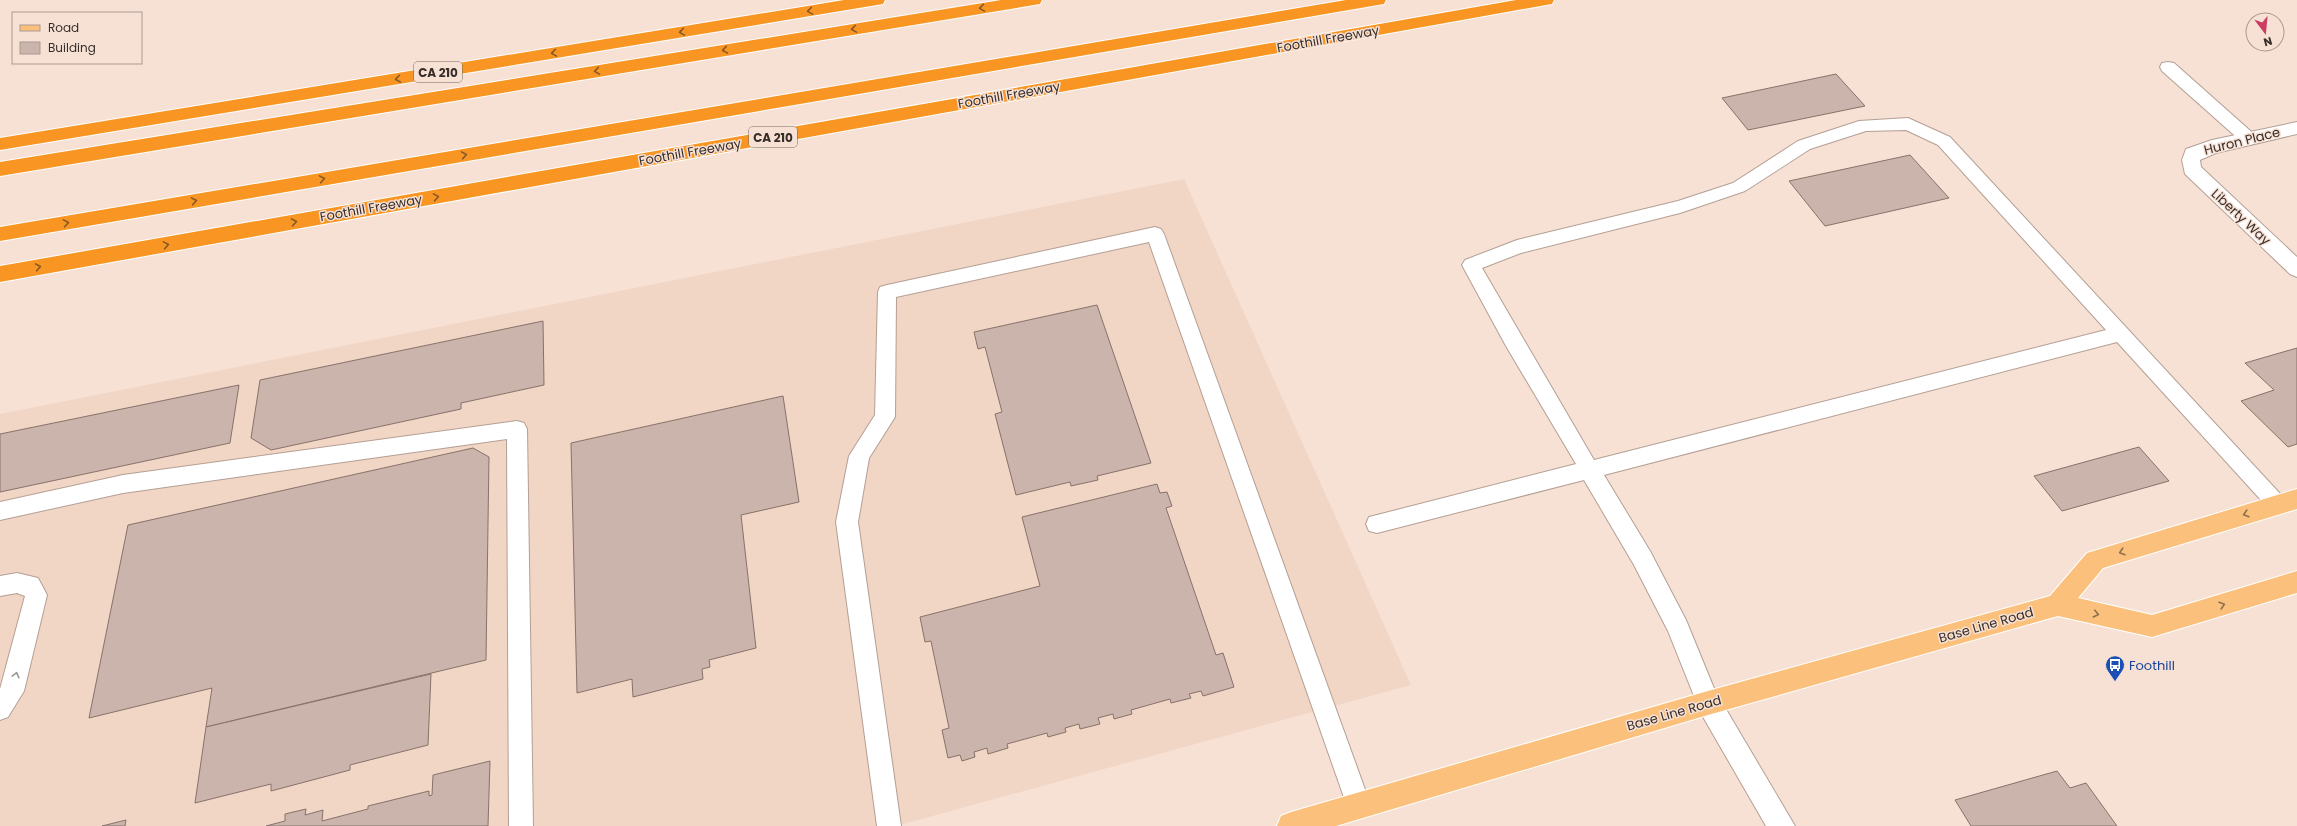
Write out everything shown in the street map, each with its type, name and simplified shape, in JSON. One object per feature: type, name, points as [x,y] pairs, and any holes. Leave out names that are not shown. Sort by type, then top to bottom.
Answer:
[{"type":"highway","name":"CA 210","points":[[0,144],[877,0]]},
{"type":"highway","points":[[0,169],[1034,0]]},
{"type":"highway","points":[[0,234],[1378,0]]},
{"type":"highway","name":"Foothill Freeway","points":[[0,274],[1546,0]]},
{"type":"main road","points":[[2058,605],[2095,560],[2287,501]]},
{"type":"main road","name":"Base Line Road","points":[[1291,826],[1708,703],[2058,605],[2152,626],[2297,582]]},
{"type":"street","name":"Huron Place","points":[[2191,160],[2193,154],[2297,128]]},
{"type":"street","name":"Liberty Way","points":[[2191,160],[2192,168],[2207,185],[2297,269]]},
{"type":"street","points":[[1708,703],[1781,826]]},
{"type":"lane","points":[[2168,67],[2249,139]]},
{"type":"lane","points":[[1708,703],[1678,627],[1642,558],[1471,264],[1517,247],[1680,207],[1739,187],[1804,145],[1865,125],[1908,124],[1944,141],[2120,334],[2287,501]]},
{"type":"lane","points":[[889,826],[847,522],[859,456],[885,417],[887,292],[1155,234],[1359,806]]},
{"type":"lane","points":[[1377,524],[2120,334]]},
{"type":"lane","points":[[0,511],[123,484],[517,429],[522,826]]},
{"type":"lane","points":[[0,586],[17,582],[30,585],[36,595],[12,692],[0,709]]},
{"type":"shaded area","points":[[1184,179],[1411,685],[896,826],[0,826],[0,414]]},
{"type":"building","points":[[1836,74],[1865,106],[1748,130],[1722,98]]},
{"type":"building","points":[[1910,155],[1949,198],[1825,226],[1789,181]]},
{"type":"building","points":[[1097,305],[1151,463],[1097,476],[1098,480],[1071,486],[1070,482],[1016,495],[995,414],[1002,412],[985,347],[978,349],[974,332]]},
{"type":"building","points":[[543,321],[544,385],[461,403],[461,409],[271,450],[251,438],[260,380]]},
{"type":"building","points":[[2297,348],[2297,444],[2288,447],[2241,401],[2274,390],[2245,363]]},
{"type":"building","points":[[239,385],[230,443],[0,492],[0,434]]},
{"type":"building","points":[[783,396],[799,502],[741,515],[756,648],[709,660],[710,667],[702,669],[703,679],[633,697],[632,679],[577,693],[571,443]]},
{"type":"building","points":[[2139,447],[2169,481],[2062,511],[2034,476]]},
{"type":"building","points":[[473,448],[489,457],[486,660],[206,727],[212,688],[89,718],[128,525]]},
{"type":"building","points":[[1157,484],[1160,493],[1167,492],[1172,506],[1166,508],[1216,655],[1223,653],[1234,687],[1203,696],[1201,691],[1189,694],[1191,698],[1171,703],[1170,699],[1131,710],[1132,714],[1114,719],[1113,714],[1098,718],[1100,724],[1080,729],[1079,724],[1065,728],[1066,732],[1048,737],[1047,733],[1007,744],[1008,748],[988,754],[987,748],[974,752],[975,757],[962,761],[960,755],[948,758],[942,730],[949,728],[931,641],[925,642],[920,617],[1040,586],[1022,517]]},
{"type":"building","points":[[431,674],[428,745],[350,765],[350,770],[271,791],[271,784],[195,803],[206,727]]},
{"type":"building","points":[[490,761],[488,826],[266,826],[285,821],[285,814],[306,809],[305,815],[323,810],[322,821],[368,809],[368,806],[429,791],[429,796],[432,795],[433,775]]},
{"type":"building","points":[[2057,771],[2070,788],[2086,783],[2117,826],[1971,826],[1955,800]]},
{"type":"building","points":[[126,820],[125,826],[102,826]]},
{"type":"place","name":"Foothill","points":[[2115,682]]}]
